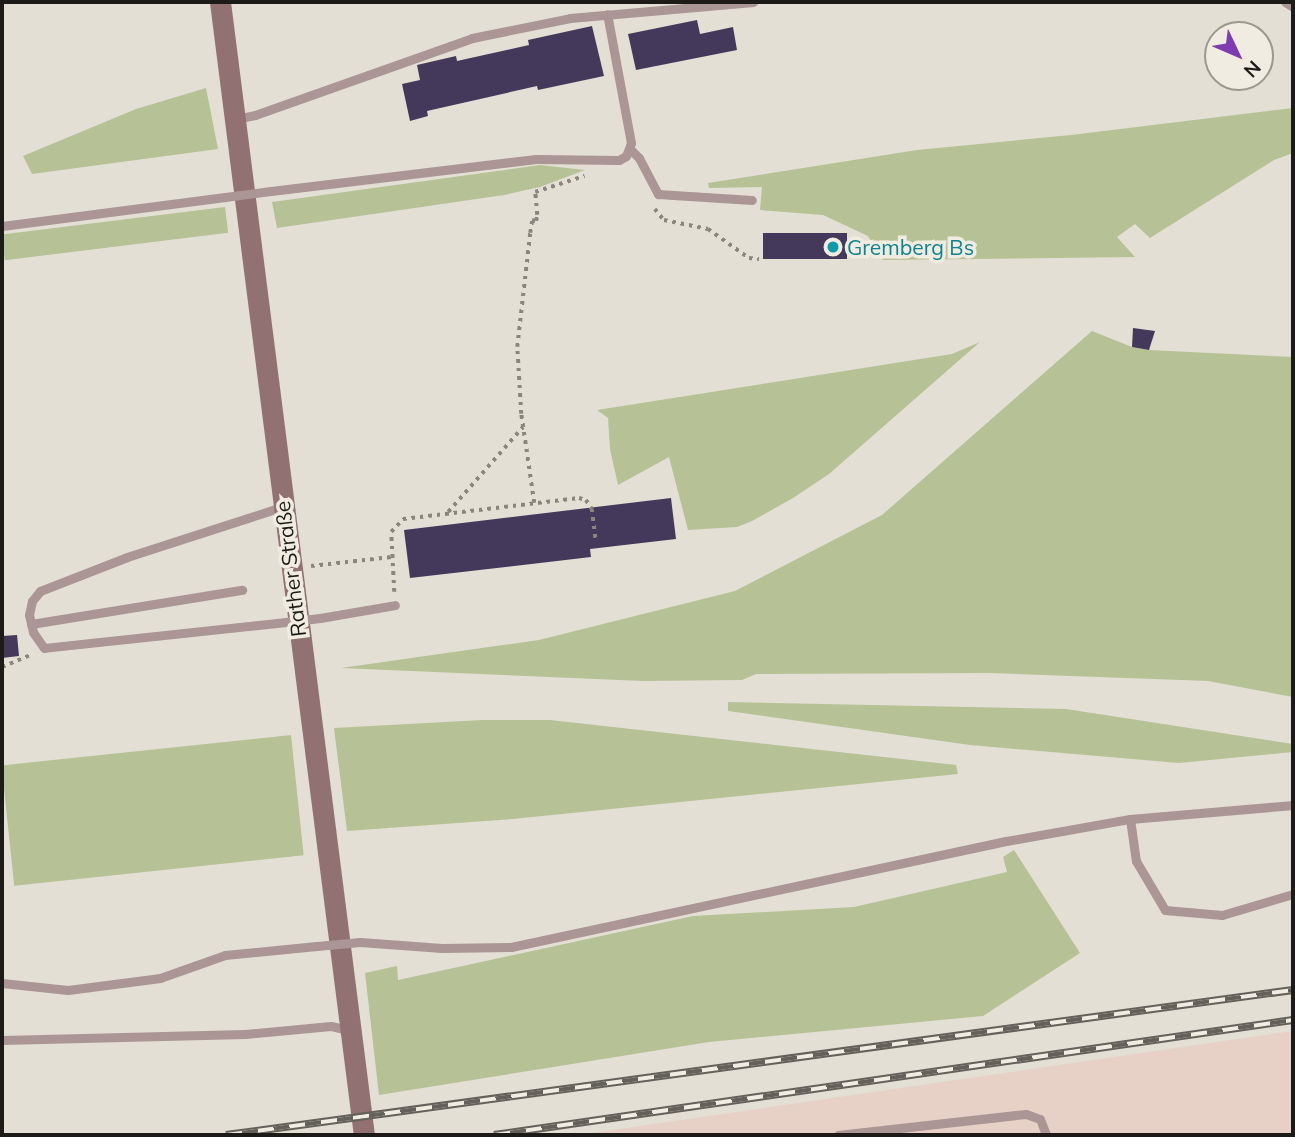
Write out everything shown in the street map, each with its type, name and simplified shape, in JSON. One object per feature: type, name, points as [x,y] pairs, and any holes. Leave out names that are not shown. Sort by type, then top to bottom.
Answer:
[{"type":"street","name":"Rather Straße","points":[[220,2],[348,1030],[364,1135]]},
{"type":"lane","points":[[234,119],[255,115],[472,38],[607,14],[753,2]]},
{"type":"lane","points":[[1285,2],[1293,7]]},
{"type":"lane","points":[[2,226],[536,159],[619,160],[630,149],[630,135],[607,14]]},
{"type":"lane","points":[[630,149],[639,158],[658,194],[751,200]]},
{"type":"lane","points":[[282,507],[127,557],[40,592],[32,601],[33,632],[44,648],[320,618],[395,605]]},
{"type":"lane","points":[[31,624],[242,590]]},
{"type":"lane","points":[[2,983],[68,990],[160,978],[225,955],[360,942],[442,948],[511,947],[1006,841],[1130,819],[1293,805]]},
{"type":"lane","points":[[1130,819],[1136,861],[1165,909],[1223,915],[1293,894]]},
{"type":"lane","points":[[2,1040],[246,1034],[331,1026],[348,1030]]},
{"type":"lane","points":[[838,1135],[1026,1114],[1040,1119],[1046,1135]]},
{"type":"path","points":[[534,503],[523,427],[517,347],[530,233],[532,220],[536,221],[537,215],[535,192],[589,173]]},
{"type":"path","points":[[658,194],[655,207],[661,218],[708,229],[747,256],[759,259]]},
{"type":"path","points":[[448,513],[523,427]]},
{"type":"path","points":[[395,605],[391,532],[403,519],[565,499],[586,500],[592,509],[596,542]]},
{"type":"path","points":[[318,565],[391,557]]},
{"type":"path","points":[[2,667],[44,648]]},
{"type":"shaded area","points":[[1293,1031],[1293,1135],[578,1135]]},
{"type":"green space","points":[[206,88],[218,149],[32,174],[23,156],[136,109]]},
{"type":"green space","points":[[1293,108],[1293,153],[1274,160],[1150,238],[1135,224],[1117,237],[1135,257],[883,260],[868,236],[823,215],[760,210],[762,187],[709,188],[708,183],[917,150],[1071,135]]},
{"type":"green space","points":[[540,165],[585,170],[540,187],[504,195],[277,228],[272,202]]},
{"type":"green space","points":[[225,207],[228,233],[5,260],[2,234]]},
{"type":"green space","points":[[1092,331],[1132,347],[1149,350],[1293,357],[1293,697],[1208,681],[988,673],[756,674],[742,680],[643,681],[341,668],[539,640],[735,591],[882,515]]},
{"type":"green space","points":[[980,342],[829,474],[793,498],[737,527],[688,530],[669,457],[618,485],[610,449],[608,418],[597,410],[952,354]]},
{"type":"green space","points":[[728,702],[1066,709],[1293,744],[1293,752],[1179,763],[970,745],[728,711]]},
{"type":"green space","points":[[482,720],[550,720],[956,765],[958,774],[513,819],[347,831],[334,728]]},
{"type":"green space","points":[[291,735],[304,855],[14,886],[2,765]]},
{"type":"green space","points":[[1014,850],[1080,953],[983,1016],[709,1042],[379,1095],[365,973],[397,966],[398,980],[693,916],[854,907],[1007,872],[1003,857]]},
{"type":"building","points":[[697,20],[700,34],[733,27],[737,50],[636,70],[628,34]]},
{"type":"building","points":[[592,26],[604,76],[538,90],[537,86],[427,111],[428,116],[410,121],[402,84],[420,80],[417,65],[456,56],[457,61],[529,45],[528,40]]},
{"type":"building","points":[[763,233],[847,233],[847,259],[763,259]]},
{"type":"building","points":[[1133,328],[1155,331],[1149,350],[1132,347]]},
{"type":"building","points":[[671,498],[676,539],[590,549],[591,557],[410,578],[404,530]]},
{"type":"building","points":[[17,635],[19,656],[2,658],[2,636]]},
{"type":"railway","points":[[226,1135],[1293,990]]},
{"type":"railway","points":[[494,1135],[1293,1020]]},
{"type":"place","name":"Gremberg Bs","points":[[833,247]]}]
